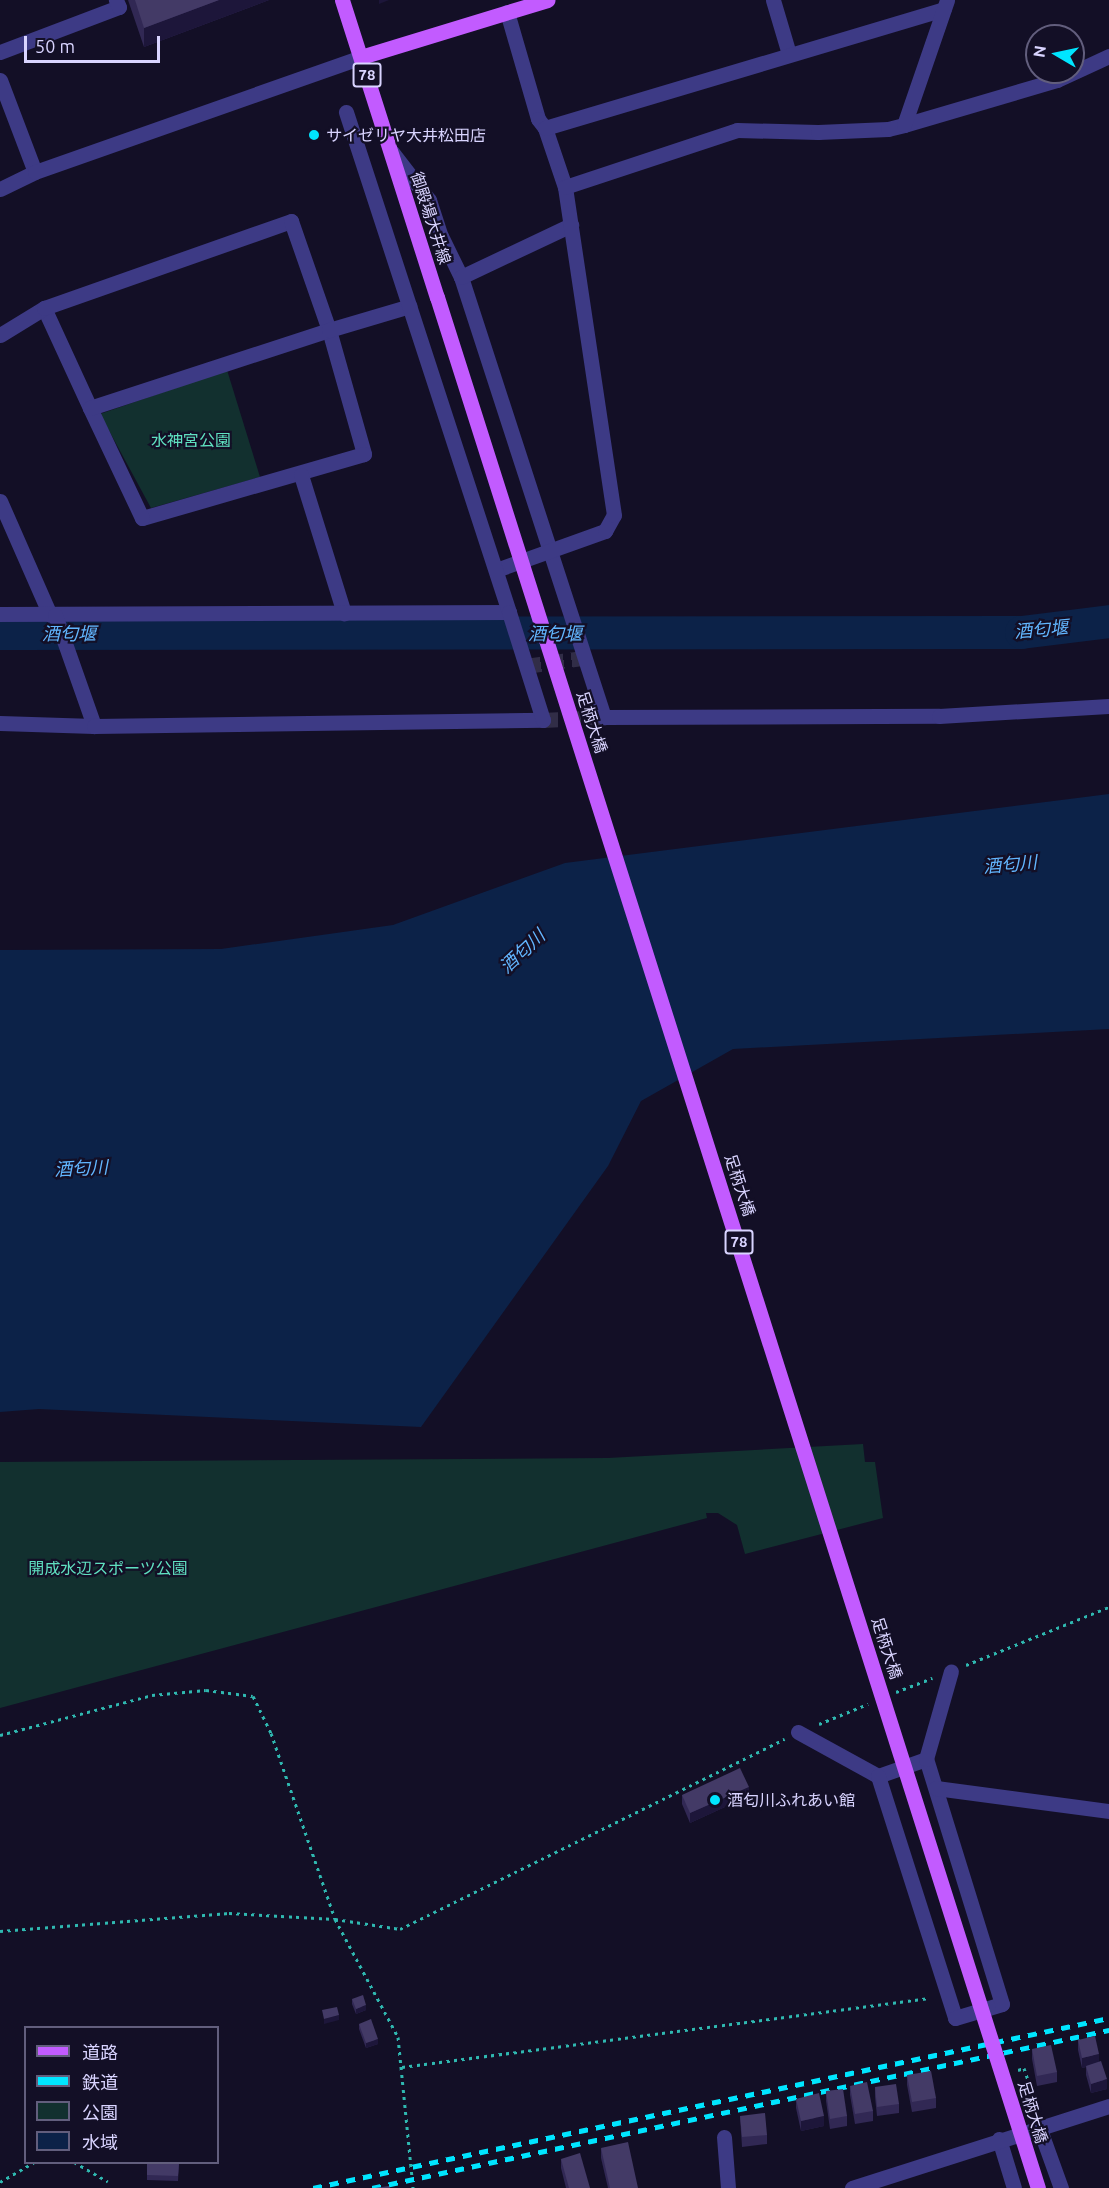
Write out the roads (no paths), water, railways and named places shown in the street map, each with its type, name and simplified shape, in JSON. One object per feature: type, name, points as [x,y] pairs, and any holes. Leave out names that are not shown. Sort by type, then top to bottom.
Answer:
[{"type":"main road","name":"78","points":[[342,0],[390,150]]},
{"type":"main road","points":[[361,57],[548,0]]},
{"type":"main road","name":"御殿場大井線","points":[[390,150],[437,297]]},
{"type":"main road","name":"足柄大橋","points":[[437,297],[1038,2188]]},
{"type":"street","points":[[0,52],[118,7],[116,0]]},
{"type":"street","points":[[773,0],[789,54]]},
{"type":"street","points":[[545,128],[946,5]]},
{"type":"street","points":[[904,124],[946,5]]},
{"type":"street","points":[[496,570],[605,531],[614,515],[565,187],[545,128],[538,120],[507,12]]},
{"type":"street","points":[[565,187],[736,130],[818,132],[888,129],[1057,80],[1109,56]]},
{"type":"street","points":[[0,189],[35,172],[361,57]]},
{"type":"street","points":[[0,80],[35,172]]},
{"type":"street","points":[[0,723],[94,726],[543,720],[346,112]]},
{"type":"street","points":[[390,150],[429,200],[441,236],[461,277],[552,551],[575,634],[604,717],[928,717],[1109,706]]},
{"type":"street","points":[[0,335],[44,308],[291,221],[329,330],[364,454],[302,475],[142,518],[44,308]]},
{"type":"street","points":[[461,277],[571,225]]},
{"type":"street","points":[[90,408],[410,306]]},
{"type":"street","points":[[302,475],[344,613]]},
{"type":"street","points":[[0,501],[57,624],[94,726]]},
{"type":"street","points":[[0,614],[57,624],[344,613],[511,618]]},
{"type":"street","points":[[798,1732],[878,1776],[955,2018],[1002,2004],[926,1759],[951,1671]]},
{"type":"street","points":[[878,1776],[926,1759]]},
{"type":"street","points":[[936,1788],[1109,1811]]},
{"type":"street","points":[[852,2188],[999,2139],[1109,2106]]},
{"type":"street","points":[[1041,2127],[1061,2188]]},
{"type":"street","points":[[724,2137],[728,2188]]},
{"type":"street","points":[[999,2139],[1014,2188]]},
{"type":"water","name":"酒匂川","points":[[1109,794],[1109,1029],[733,1049],[641,1101],[608,1166],[421,1427],[39,1409],[0,1412],[0,950],[221,949],[393,925],[565,863]]},
{"type":"waterway","name":"酒匂堰","points":[[0,633],[1021,632],[1109,621]]},
{"type":"tunnel","points":[[526,666],[583,658]]},
{"type":"tunnel","points":[[543,720],[604,717]]},
{"type":"railway","points":[[313,2188],[1109,2018]]},
{"type":"railway","points":[[372,2188],[1109,2030]]},
{"type":"place","name":"サイゼリヤ大井松田店","points":[[314,135]]},
{"type":"place","name":"酒匂川ふれあい館","points":[[715,1800]]},
{"type":"park label","name":"水神宮公園","points":[[191,440]]},
{"type":"park label","name":"開成水辺スポーツ公園","points":[[108,1568]]}]
